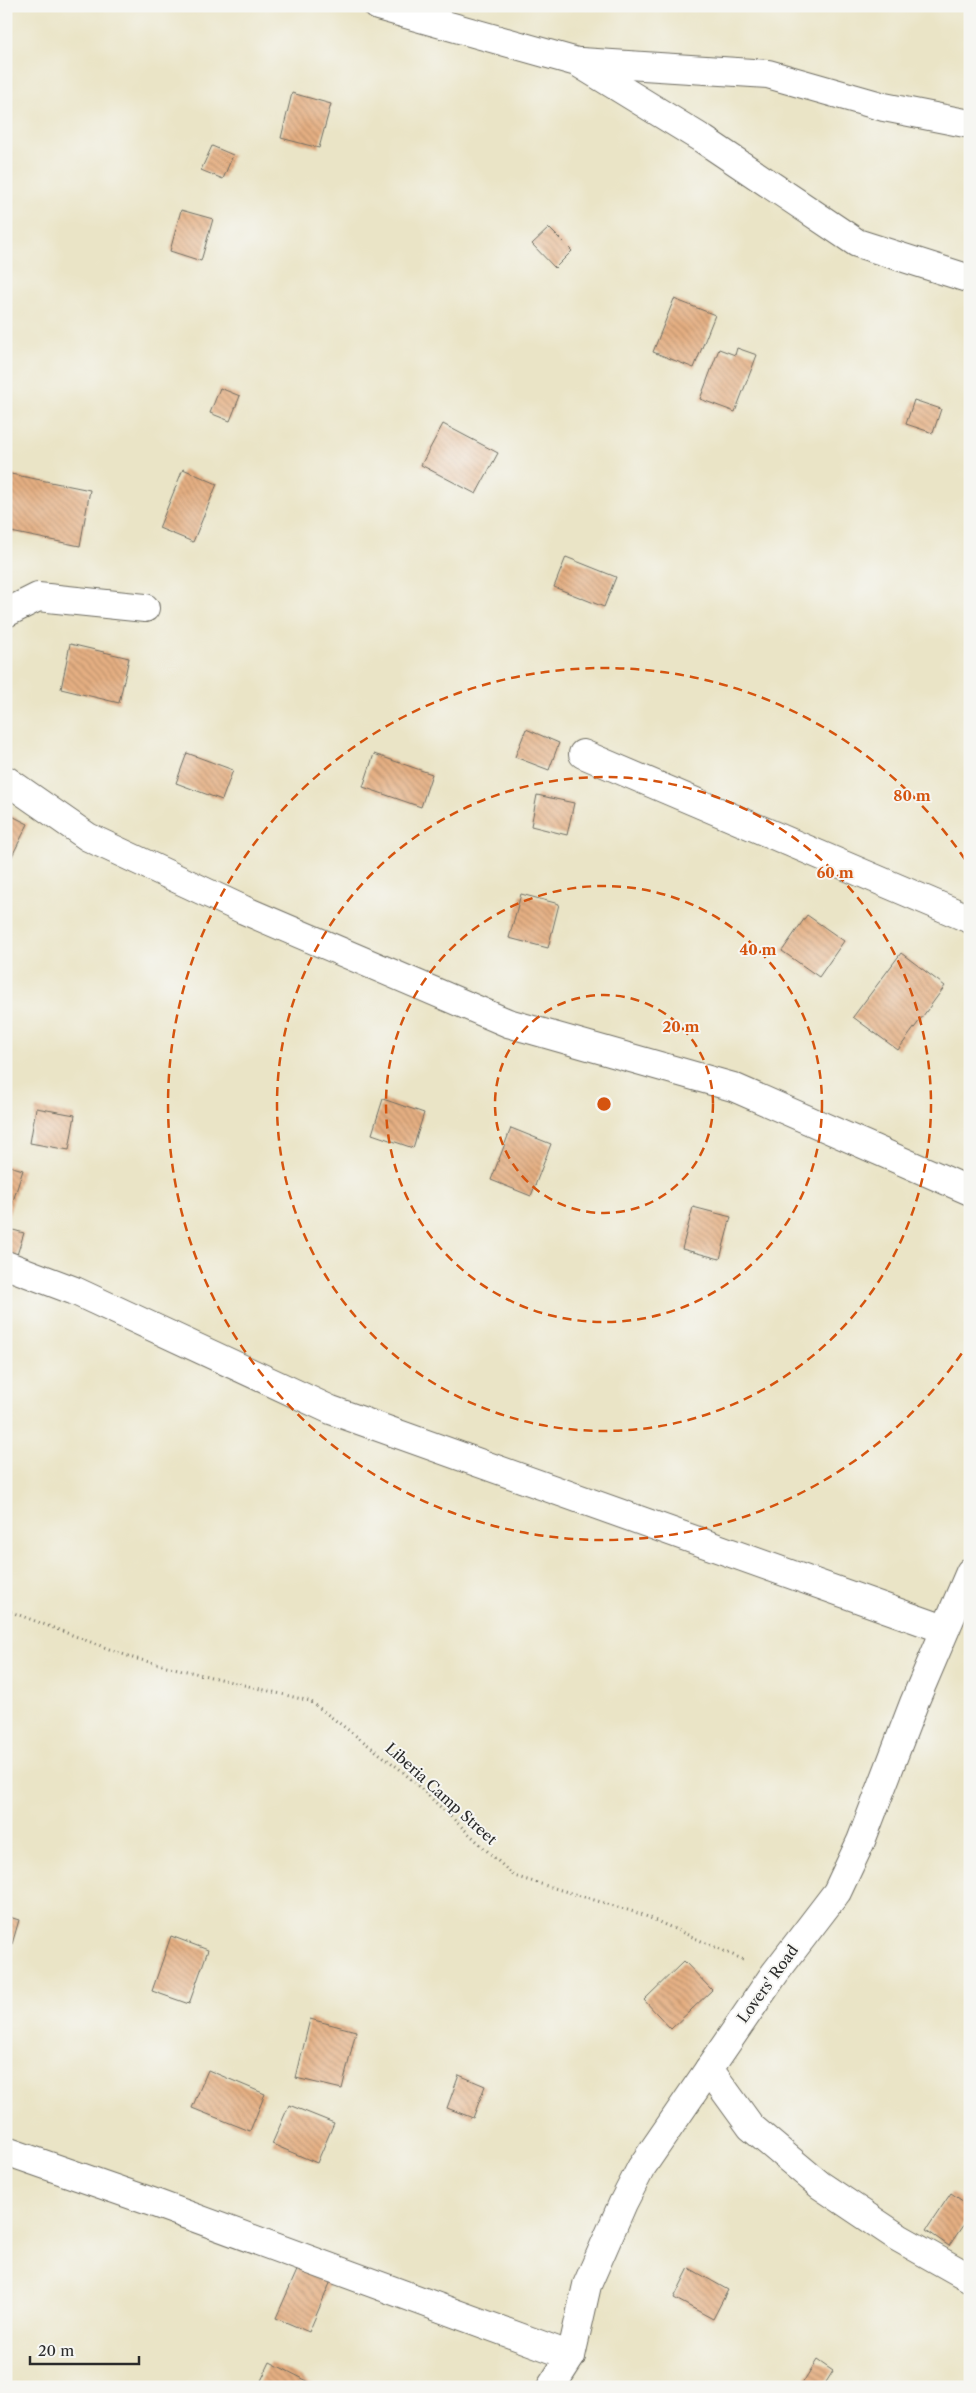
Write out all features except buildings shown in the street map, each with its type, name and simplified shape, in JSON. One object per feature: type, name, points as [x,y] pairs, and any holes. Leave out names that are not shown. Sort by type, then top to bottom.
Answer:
[{"type":"street","points":[[378,6],[577,62],[768,74],[884,107],[970,124]]},
{"type":"street","points":[[577,62],[704,140],[857,243],[970,279]]},
{"type":"street","points":[[6,613],[38,597],[145,608]]},
{"type":"street","points":[[584,754],[970,919]]},
{"type":"street","points":[[6,780],[88,837],[244,910],[508,1023],[733,1087],[970,1191]]},
{"type":"street","points":[[6,1265],[75,1291],[331,1410],[944,1630]]},
{"type":"street","name":"Lovers' Road","points":[[551,2387],[571,2356],[587,2285],[622,2203],[641,2168],[661,2136],[709,2070],[775,1973],[837,1892],[861,1841],[944,1630],[970,1572]]},
{"type":"street","points":[[709,2070],[751,2127],[820,2185],[899,2238],[970,2278]]},
{"type":"street","points":[[6,2151],[161,2205],[571,2356]]},
{"type":"path","name":"Liberia Camp Street","points":[[6,1610],[133,1658],[310,1701],[402,1770],[514,1876],[641,1914],[775,1973]]}]
